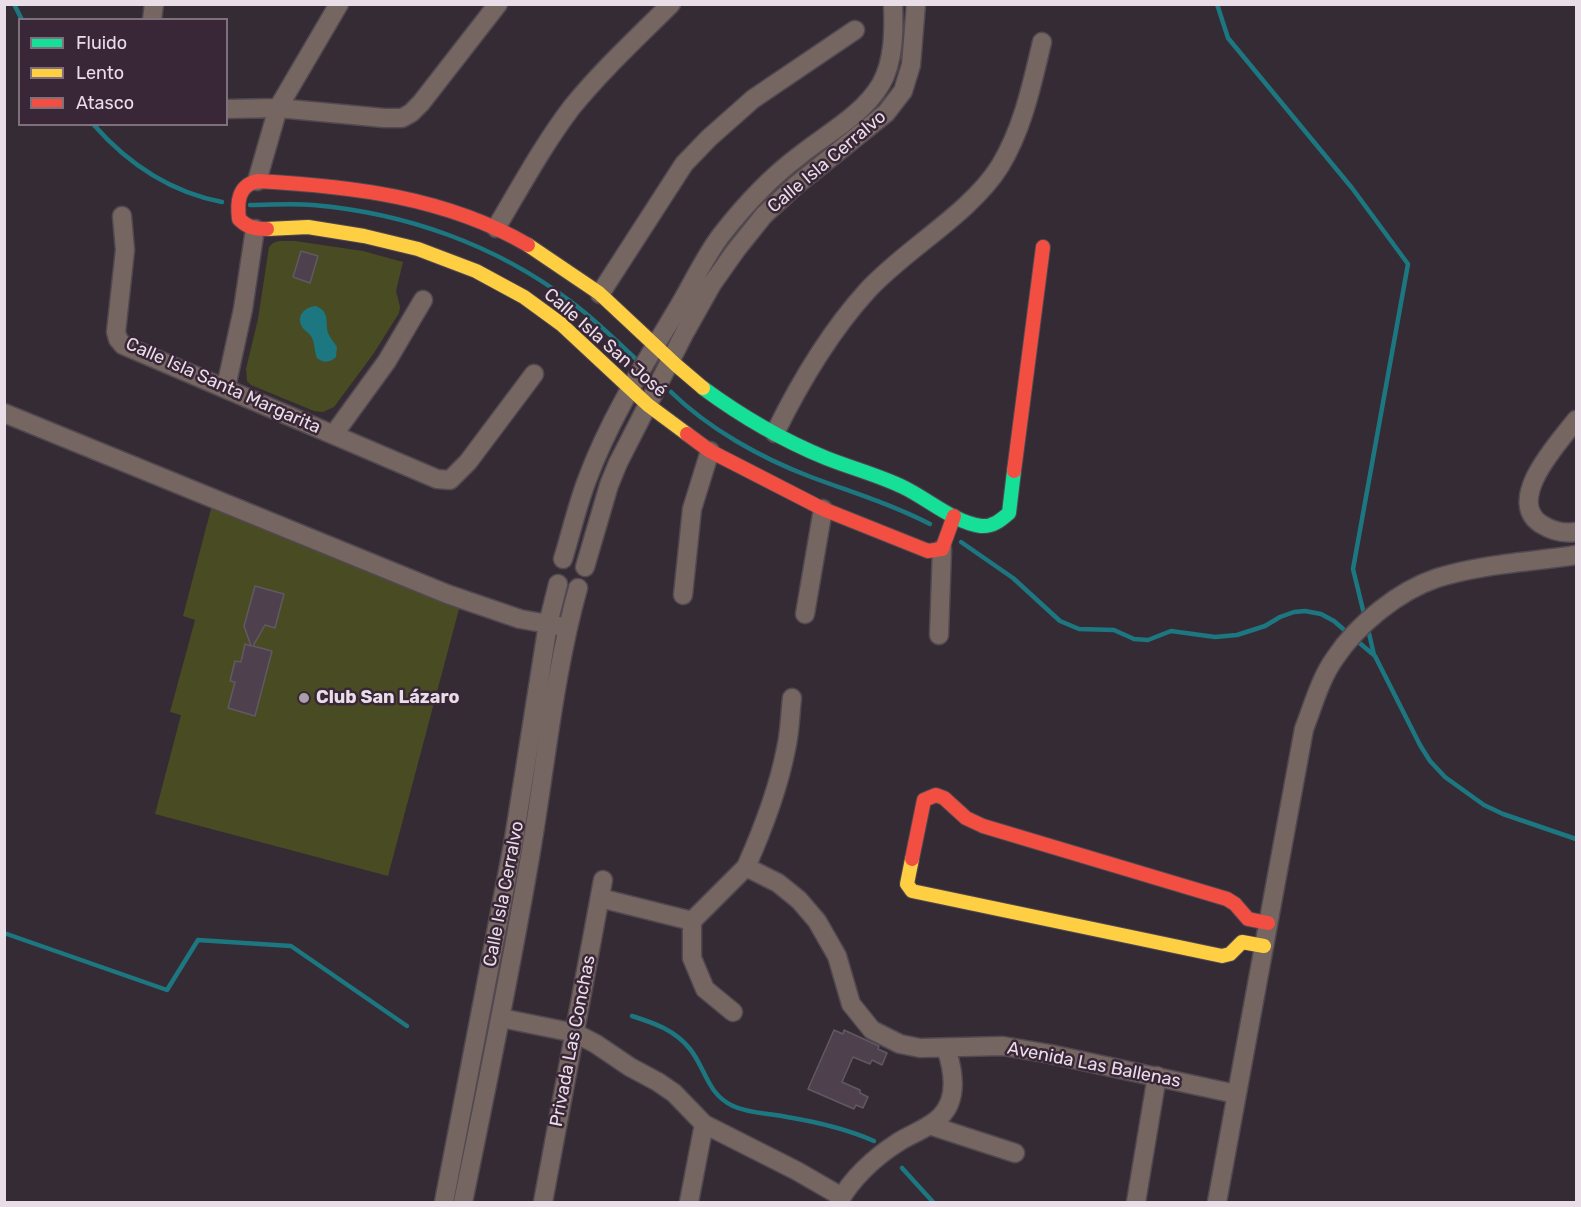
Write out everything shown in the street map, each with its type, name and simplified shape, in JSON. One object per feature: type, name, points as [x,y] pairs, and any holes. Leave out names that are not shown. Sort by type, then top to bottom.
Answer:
[{"type":"street","points":[[226,387],[243,309],[255,229],[245,225],[239,219],[238,209],[243,188],[257,181],[278,108],[339,4]]},
{"type":"street","points":[[228,110],[278,108],[402,118],[421,103],[498,4]]},
{"type":"street","points":[[496,228],[547,144],[572,108],[604,71],[671,4]]},
{"type":"street","name":"Calle Isla Cerralvo","points":[[563,559],[586,481],[654,345],[722,234],[756,196],[797,157],[860,110],[880,85],[888,66],[894,33],[893,4]]},
{"type":"street","name":"Calle Isla Cerralvo","points":[[585,567],[609,485],[629,439],[712,284],[764,215],[795,186],[886,112],[903,91],[911,65],[915,4]]},
{"type":"street","points":[[600,294],[684,164],[709,138],[753,99],[855,30]]},
{"type":"street","points":[[775,433],[823,347],[868,291],[969,202],[999,168],[1016,135],[1042,42]]},
{"type":"street","name":"Calle Isla San José","points":[[257,181],[340,186],[381,193],[430,206],[496,228],[543,254],[600,294],[670,361],[710,393],[775,433],[816,454],[886,479],[916,493],[954,516],[984,526],[997,523],[1009,513],[1044,247]]},
{"type":"street","name":"Calle Isla Santa Margarita","points":[[122,216],[125,250],[116,332],[117,339],[123,345],[443,481],[450,480],[468,462],[534,374]]},
{"type":"street","name":"Calle Isla San José","points":[[255,229],[308,227],[364,236],[418,249],[476,271],[524,297],[561,324],[594,352],[648,405],[710,451],[823,509],[928,551],[942,549]]},
{"type":"street","points":[[334,434],[387,361],[423,300]]},
{"type":"street","points":[[4,413],[447,594],[499,613],[567,627]]},
{"type":"street","points":[[1576,420],[1539,470],[1530,488],[1527,502],[1537,521],[1552,531],[1576,532]]},
{"type":"street","points":[[683,595],[692,509],[710,451]]},
{"type":"street","points":[[805,614],[823,509]]},
{"type":"street","points":[[939,635],[942,549],[954,516]]},
{"type":"street","points":[[1217,1203],[1304,729],[1319,689],[1334,659],[1362,624],[1390,602],[1436,578],[1576,555]]},
{"type":"street","points":[[576,558],[585,567],[586,579],[578,588],[564,588],[555,578],[554,570],[563,559],[576,558]]},
{"type":"street","name":"Calle Isla Cerralvo","points":[[444,1203],[513,845],[548,624],[558,584]]},
{"type":"street","name":"Calle Isla Cerralvo","points":[[463,1203],[501,1018],[567,627],[578,588]]},
{"type":"street","points":[[733,1012],[705,989],[692,958],[692,921],[746,867],[776,789],[787,748],[792,698]]},
{"type":"street","points":[[1264,946],[1242,942],[1230,954],[1222,956],[912,891],[907,884],[924,800],[936,795],[944,798],[966,818],[983,826],[1227,899],[1235,904],[1248,919],[1268,923]]},
{"type":"street","name":"Avenida Las Ballenas","points":[[746,867],[778,883],[799,900],[817,921],[837,956],[851,1004],[872,1030],[900,1044],[920,1048],[1003,1046],[1236,1094]]},
{"type":"street","name":"Privada Las Conchas","points":[[543,1203],[602,889],[692,921]]},
{"type":"street","points":[[501,1018],[575,1033],[596,1044],[674,1093],[704,1124],[787,1166],[841,1200],[874,1162],[897,1143],[940,1118],[948,1107],[953,1090],[952,1066],[946,1048]]},
{"type":"street","points":[[1136,1203],[1157,1077]]},
{"type":"street","points":[[688,1203],[704,1124]]},
{"type":"street","points":[[929,1125],[1015,1153]]},
{"type":"green space","points":[[279,241],[295,241],[363,251],[403,262],[396,291],[400,307],[399,313],[374,353],[334,407],[323,412],[314,411],[251,385],[247,381],[246,369],[258,319],[269,247]]},
{"type":"green space","name":"Club San Lázaro","points":[[212,505],[459,609],[388,876],[155,814],[181,715],[170,712],[195,620],[183,616]]},
{"type":"water","points":[[316,306],[325,314],[328,333],[337,347],[336,357],[329,361],[317,358],[312,338],[300,323],[303,312]]},
{"type":"building","points":[[301,251],[318,256],[310,283],[293,277]]},
{"type":"building","points":[[255,586],[284,594],[275,628],[265,625],[253,646],[272,651],[255,716],[228,708],[235,682],[230,681],[235,661],[241,662],[245,644],[251,646],[244,626]]},
{"type":"building","points":[[834,1030],[843,1034],[844,1030],[879,1046],[878,1049],[887,1053],[882,1065],[872,1060],[870,1064],[853,1057],[842,1082],[860,1090],[860,1093],[868,1097],[863,1108],[856,1105],[854,1109],[808,1089]]},
{"type":"waterway","points":[[14,4],[21,18]]},
{"type":"waterway","points":[[1217,4],[1228,38],[1352,188],[1408,264],[1353,569],[1365,618]]},
{"type":"waterway","points":[[95,126],[135,164],[151,174],[185,191],[222,202]]},
{"type":"waterway","points":[[250,205],[305,204],[348,209],[416,224],[449,235],[481,248],[542,281],[588,315],[638,361]]},
{"type":"waterway","points":[[671,392],[702,418],[755,452],[811,477],[886,504],[930,524]]},
{"type":"waterway","points":[[961,542],[1013,578],[1060,621],[1079,629],[1114,630],[1134,639],[1148,640],[1171,631],[1215,637],[1237,635],[1265,626],[1294,612],[1305,611],[1321,614],[1334,621],[1350,635]]},
{"type":"waterway","points":[[1368,629],[1374,655]]},
{"type":"waterway","points":[[1356,640],[1375,656],[1420,745],[1430,761],[1445,777],[1484,805],[1503,814],[1576,839]]},
{"type":"waterway","points":[[4,933],[167,990],[198,940],[291,946],[407,1026]]},
{"type":"waterway","points":[[632,1016],[664,1028],[684,1042],[712,1088],[724,1101],[733,1106],[753,1112],[821,1124],[874,1141]]},
{"type":"waterway","points":[[902,1168],[933,1202]]},
{"type":"traffic: fast","points":[[703,388],[747,418],[778,435],[826,458],[903,487],[971,524],[981,526],[993,524],[1009,513],[1014,471]]},
{"type":"traffic: slow","points":[[267,229],[308,227],[364,236],[418,249],[476,271],[524,297],[561,324],[648,405],[687,434]]},
{"type":"traffic: slow","points":[[528,245],[599,293],[703,388]]},
{"type":"traffic: slow","points":[[912,859],[907,884],[912,891],[1222,956],[1230,954],[1242,942],[1264,946]]},
{"type":"traffic: jam","points":[[267,229],[252,227],[239,219],[238,207],[242,191],[257,181],[327,186],[431,205],[464,215],[528,245]]},
{"type":"traffic: jam","points":[[1014,471],[1043,247]]},
{"type":"traffic: jam","points":[[687,434],[710,451],[823,509],[928,551],[942,549],[954,516]]},
{"type":"traffic: jam","points":[[912,859],[924,800],[936,795],[944,798],[966,818],[983,826],[1227,899],[1235,904],[1248,919],[1268,923]]},
{"type":"place","name":"Club San Lázaro","points":[[304,698]]}]
